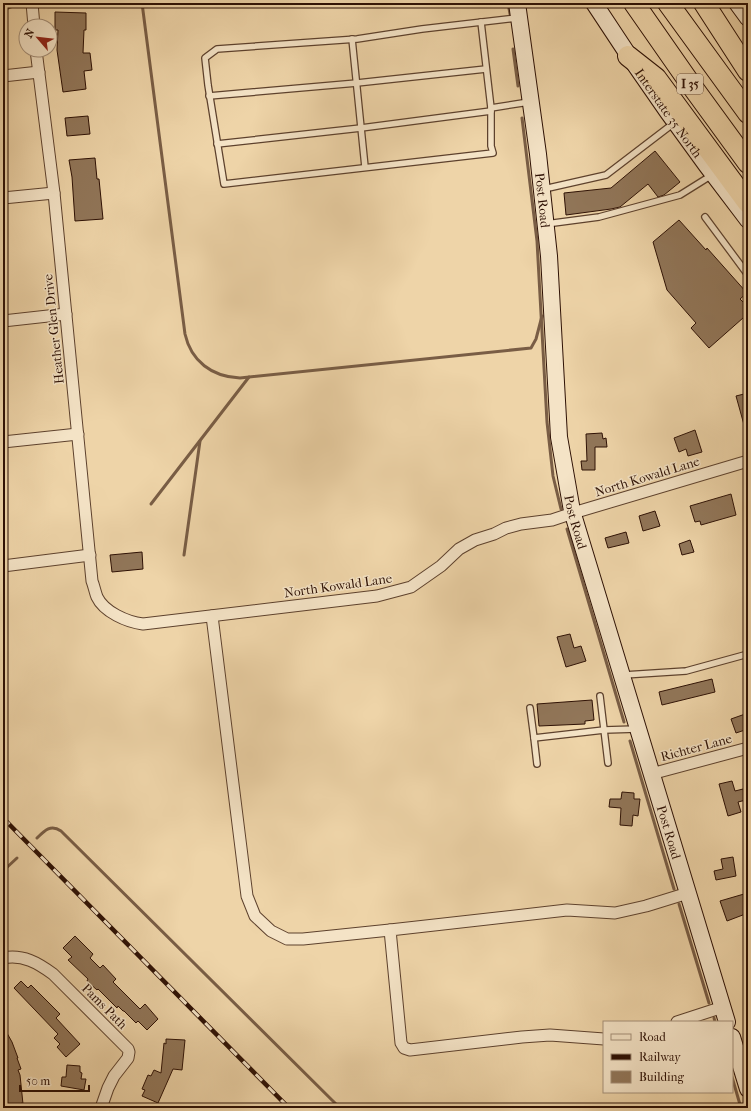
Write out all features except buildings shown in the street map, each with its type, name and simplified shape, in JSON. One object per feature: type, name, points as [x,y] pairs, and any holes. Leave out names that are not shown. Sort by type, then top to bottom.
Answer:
[{"type":"highway","name":"I 35","points":[[634,3],[748,163]]},
{"type":"highway","name":"I 35","points":[[668,3],[748,113]]},
{"type":"highway","points":[[704,3],[748,71]]},
{"type":"highway","points":[[628,56],[656,78],[748,203]]},
{"type":"street","name":"Interstate 35 North","points":[[594,3],[628,56],[674,122],[748,220]]},
{"type":"street","points":[[737,3],[748,18]]},
{"type":"street","points":[[32,8],[33,18]]},
{"type":"street","name":"Post Road","points":[[518,10],[546,224],[559,437],[573,513],[725,1014]]},
{"type":"street","name":"Heather Glen Drive","points":[[37,58],[54,193],[92,581],[97,597],[102,604]]},
{"type":"street","points":[[3,76],[39,72]]},
{"type":"street","points":[[3,198],[54,193]]},
{"type":"street","points":[[3,321],[66,314]]},
{"type":"street","points":[[3,442],[78,434]]},
{"type":"street","name":"North Kowald Lane","points":[[102,604],[114,614],[131,622],[143,624],[377,596],[411,588],[441,566],[459,549],[475,540],[521,524],[552,520],[748,460]]},
{"type":"street","points":[[3,566],[90,556]]},
{"type":"street","points":[[212,616],[248,896],[255,916],[271,931],[288,939],[303,939],[567,910],[615,913],[646,906],[688,893]]},
{"type":"street","name":"Richter Lane","points":[[651,774],[748,748]]},
{"type":"street","points":[[390,930],[401,1043],[404,1048],[410,1050],[550,1035],[603,1039]]},
{"type":"street","name":"Pams Path","points":[[3,958],[12,956],[36,962],[43,966],[53,974],[128,1049],[128,1058],[114,1076],[101,1108]]},
{"type":"street","points":[[683,1021],[725,1014]]},
{"type":"street","points":[[733,1040],[748,1089]]},
{"type":"lane","points":[[481,22],[491,109],[491,146],[493,152],[224,184],[210,96],[206,58],[217,49],[352,40],[422,29],[481,22],[518,10]]},
{"type":"lane","points":[[352,40],[365,167]]},
{"type":"lane","points":[[210,96],[357,83],[486,69]]},
{"type":"lane","points":[[217,144],[361,128],[530,102]]},
{"type":"lane","points":[[542,189],[606,175],[674,122]]},
{"type":"lane","points":[[546,224],[599,217],[680,194],[713,175]]},
{"type":"lane","points":[[705,217],[748,275]]},
{"type":"lane","points":[[622,676],[686,671],[748,654]]},
{"type":"lane","points":[[600,696],[608,763]]},
{"type":"lane","points":[[530,708],[537,764]]},
{"type":"lane","points":[[534,738],[604,730],[638,729]]},
{"type":"waterway","points":[[3,10],[20,3]]},
{"type":"waterway","points":[[142,3],[185,334],[192,352],[204,366],[220,374],[240,378],[531,348],[536,339],[542,316]]},
{"type":"waterway","points":[[508,3],[510,14]]},
{"type":"waterway","points":[[513,49],[518,86]]},
{"type":"waterway","points":[[522,118],[537,241],[547,422],[553,476],[561,509]]},
{"type":"waterway","points":[[151,504],[249,377]]},
{"type":"waterway","points":[[184,555],[200,441]]},
{"type":"waterway","points":[[567,529],[624,722]]},
{"type":"waterway","points":[[630,741],[674,889]]},
{"type":"waterway","points":[[37,838],[45,830],[51,828],[61,831],[340,1108]]},
{"type":"waterway","points":[[3,871],[17,858]]},
{"type":"waterway","points":[[679,904],[709,1003]]},
{"type":"waterway","points":[[733,1080],[741,1108]]},
{"type":"railway","points":[[3,818],[289,1108]]}]
